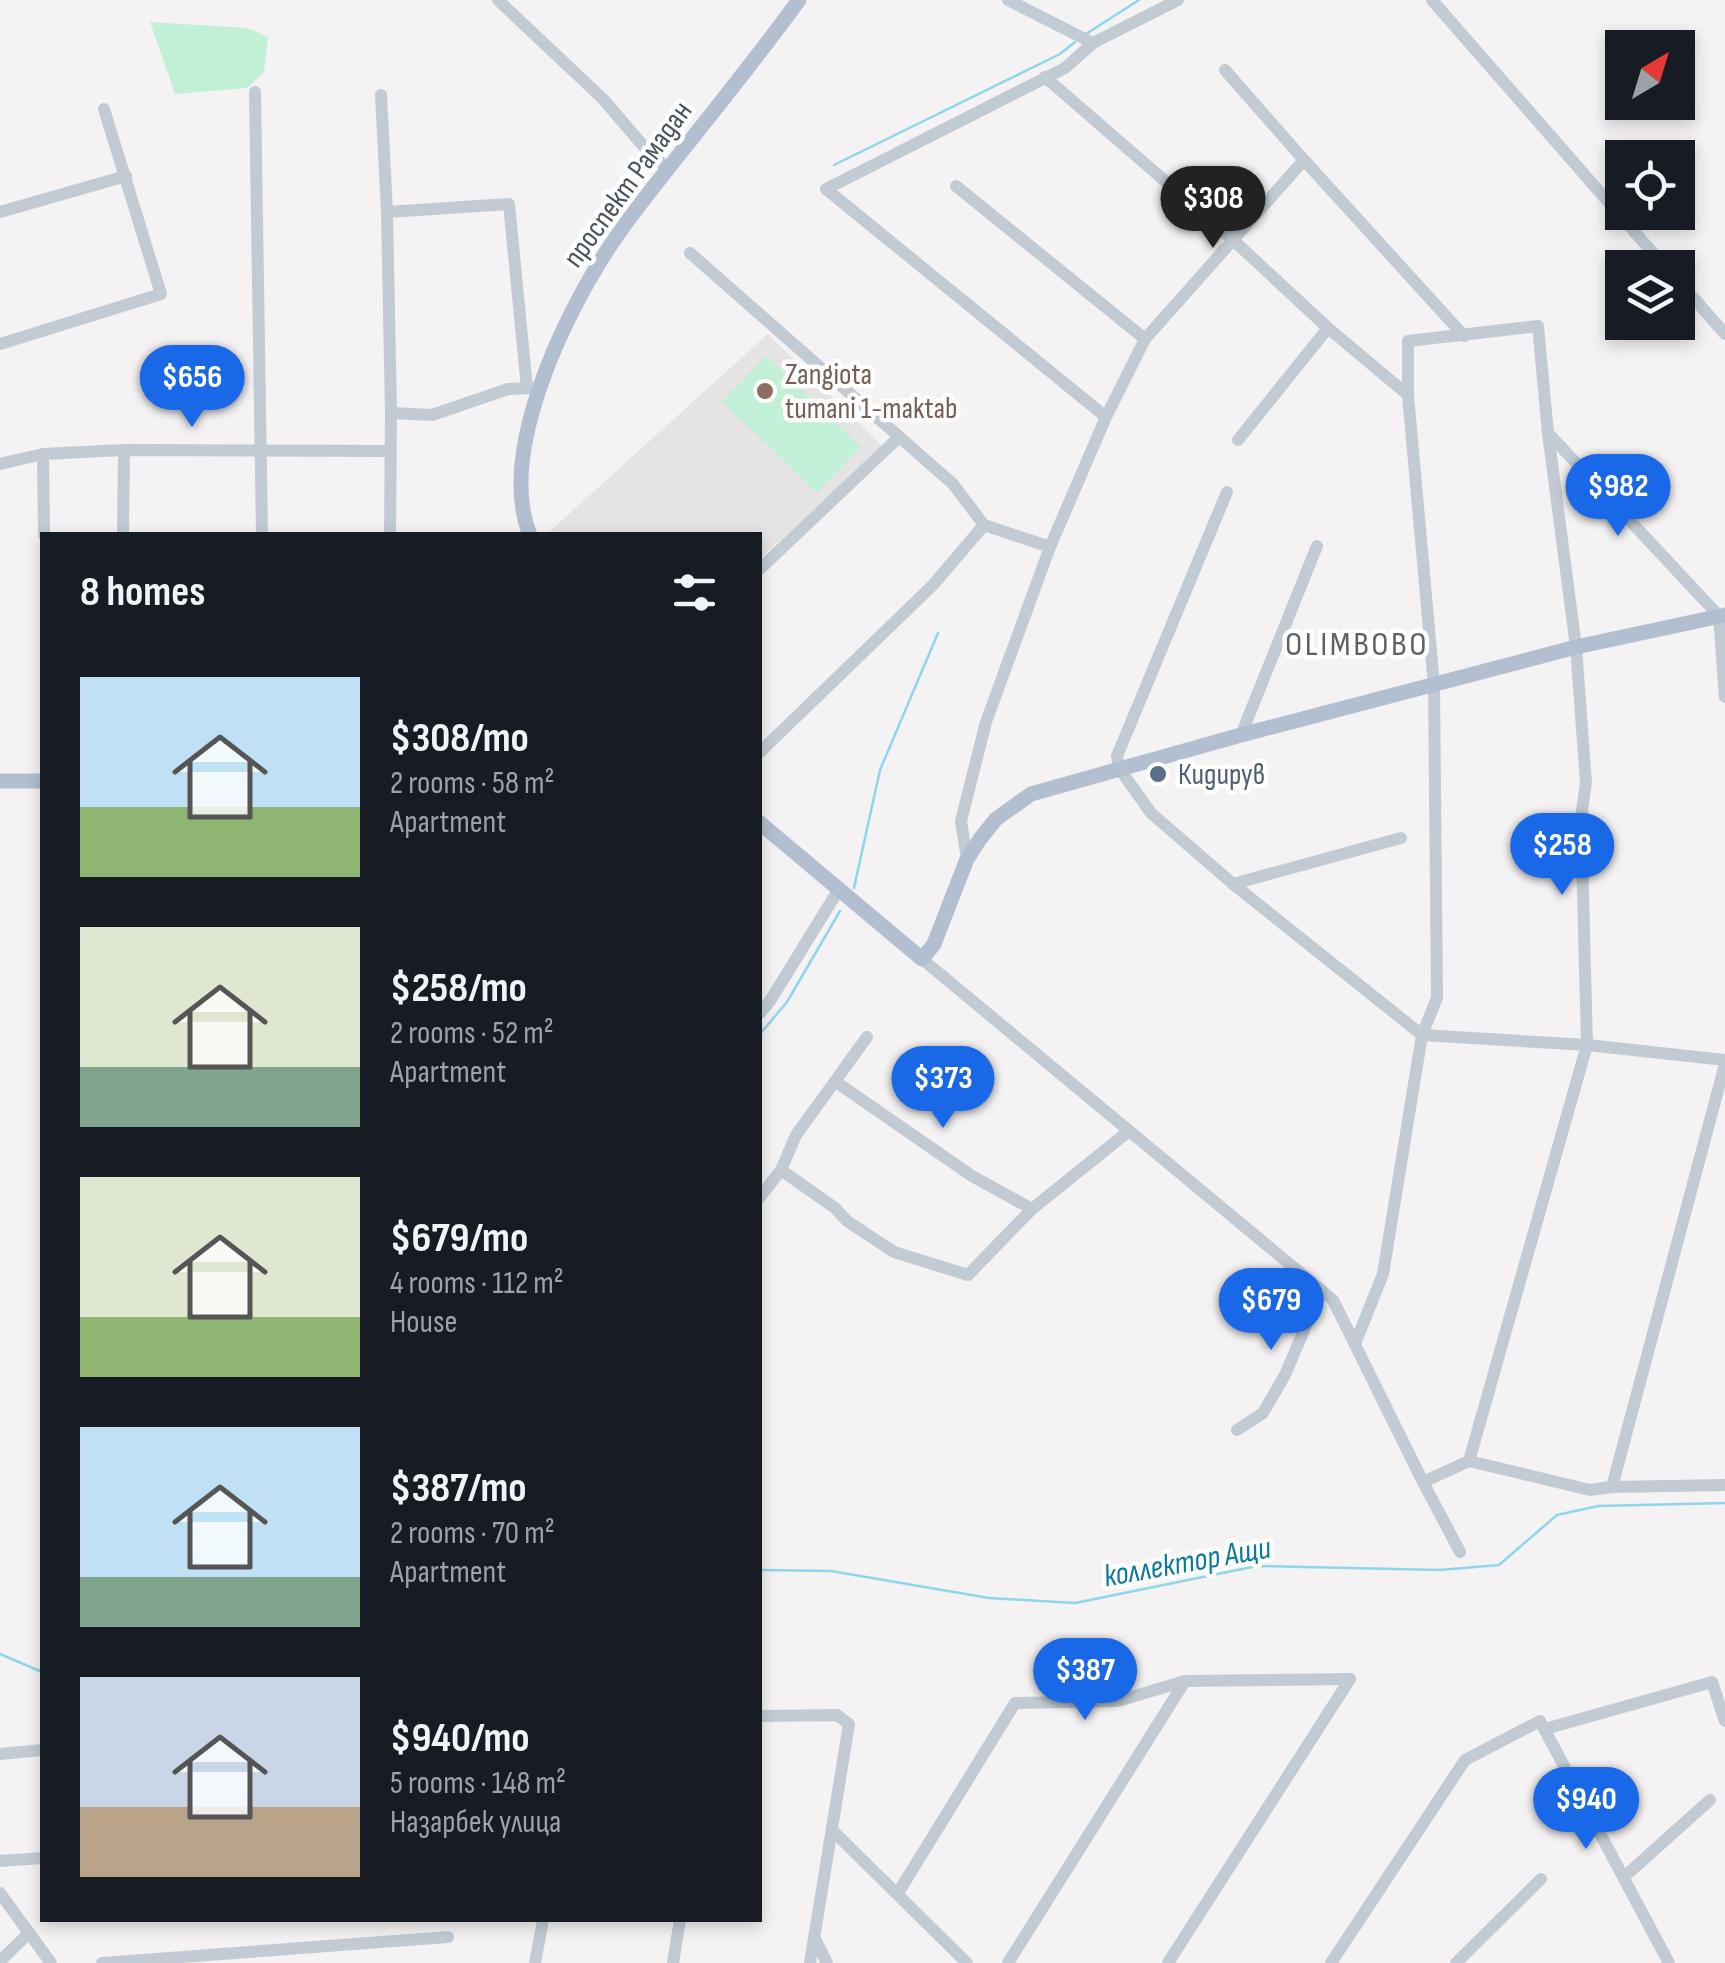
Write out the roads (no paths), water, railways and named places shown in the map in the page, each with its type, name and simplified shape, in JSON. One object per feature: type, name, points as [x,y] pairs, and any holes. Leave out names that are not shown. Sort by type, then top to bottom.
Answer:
[{"type":"main road","name":"проспект Рамадан","points":[[529,532],[522,506],[521,469],[533,388],[624,224],[799,0]]},
{"type":"main road","points":[[762,825],[922,959],[934,944],[967,859],[996,819],[1030,794],[1576,647],[1722,616]]},
{"type":"main road","points":[[0,780],[40,781]]},
{"type":"street","points":[[498,0],[603,99],[668,169]]},
{"type":"street","points":[[1008,0],[1089,41]]},
{"type":"street","points":[[1106,418],[826,189],[1065,68],[1089,41],[1178,0]]},
{"type":"street","points":[[1432,0],[1650,250]]},
{"type":"street","points":[[1225,70],[1464,336]]},
{"type":"street","points":[[1045,77],[1408,394]]},
{"type":"street","points":[[256,92],[262,532]]},
{"type":"street","points":[[381,95],[387,212],[390,532]]},
{"type":"street","points":[[0,344],[161,294],[104,108]]},
{"type":"street","points":[[967,859],[961,821],[986,722],[1050,547],[1106,418],[1146,339],[1304,160]]},
{"type":"street","points":[[0,212],[126,176]]},
{"type":"street","points":[[956,186],[1146,339]]},
{"type":"street","points":[[387,212],[509,204],[533,388],[508,389],[432,414],[391,413]]},
{"type":"street","points":[[690,253],[953,484],[984,525],[1050,547]]},
{"type":"street","points":[[1695,300],[1725,334]]},
{"type":"street","points":[[1355,1344],[1384,1274],[1422,1035],[1437,998],[1434,685],[1408,394],[1408,341],[1538,326],[1576,647],[1586,783],[1581,817],[1587,1045],[1469,1461]]},
{"type":"street","points":[[1238,440],[1328,328]]},
{"type":"street","points":[[1548,433],[1722,616],[1725,697]]},
{"type":"street","points":[[762,566],[898,438]]},
{"type":"street","points":[[124,450],[124,532]]},
{"type":"street","points":[[0,464],[43,454],[124,450],[390,451]]},
{"type":"street","points":[[43,454],[44,532]]},
{"type":"street","points":[[1226,492],[1117,756],[1120,768],[1150,813],[1422,1035],[1587,1045],[1725,1062],[1612,1487]]},
{"type":"street","points":[[762,750],[933,585],[984,525]]},
{"type":"street","points":[[1240,735],[1318,546]]},
{"type":"street","points":[[1233,884],[1401,838]]},
{"type":"street","points":[[763,1002],[839,890]]},
{"type":"street","points":[[922,959],[1334,1300],[1460,1552]]},
{"type":"street","points":[[762,1194],[781,1170],[796,1135],[867,1038]]},
{"type":"street","points":[[836,1082],[972,1176],[1032,1208]]},
{"type":"street","points":[[781,1170],[894,1252],[968,1275],[1032,1208],[1129,1131]]},
{"type":"street","points":[[1238,1430],[1263,1412],[1285,1375],[1321,1290]]},
{"type":"street","points":[[1423,1482],[1469,1461],[1590,1490],[1725,1486]]},
{"type":"street","points":[[898,1893],[1015,1703],[1118,1700],[1185,1681],[1350,1679],[1168,1963]]},
{"type":"street","points":[[1008,1963],[1185,1681]]},
{"type":"street","points":[[1545,1729],[1712,1682],[1725,1721]]},
{"type":"street","points":[[762,1716],[836,1714],[849,1724],[810,1963]]},
{"type":"street","points":[[1331,1963],[1465,1760],[1540,1721],[1669,1963]]},
{"type":"street","points":[[0,1754],[40,1750]]},
{"type":"street","points":[[1624,1877],[1710,1800]]},
{"type":"street","points":[[832,1830],[967,1963]]},
{"type":"street","points":[[0,1861],[40,1858]]},
{"type":"street","points":[[1456,1963],[1541,1880]]},
{"type":"street","points":[[0,1893],[51,1963]]},
{"type":"street","points":[[535,1963],[543,1922]]},
{"type":"street","points":[[674,1963],[680,1922]]},
{"type":"street","points":[[0,1961],[30,1933]]},
{"type":"street","points":[[102,1963],[448,1937]]},
{"type":"street","points":[[814,1937],[827,1963]]},
{"type":"waterway","points":[[1086,34],[1139,0]]},
{"type":"waterway","points":[[834,165],[1060,54],[1075,42]]},
{"type":"waterway","points":[[854,888],[880,770],[938,633]]},
{"type":"waterway","points":[[762,1032],[787,1002],[840,911]]},
{"type":"waterway","name":"коллектор Ащи","points":[[762,1570],[831,1571],[989,1598],[1075,1603],[1257,1566],[1440,1570],[1499,1565],[1557,1515],[1598,1506],[1725,1503]]},
{"type":"waterway","name":"коллектор Ащи","points":[[0,1654],[40,1671]]},
{"type":"place","name":"Zangiota tumani 1-maktab","points":[[765,391]]},
{"type":"place","name":"Кидирув","points":[[1158,774]]},
{"type":"district","name":"OLIMBOBO","points":[[1357,643]]}]
